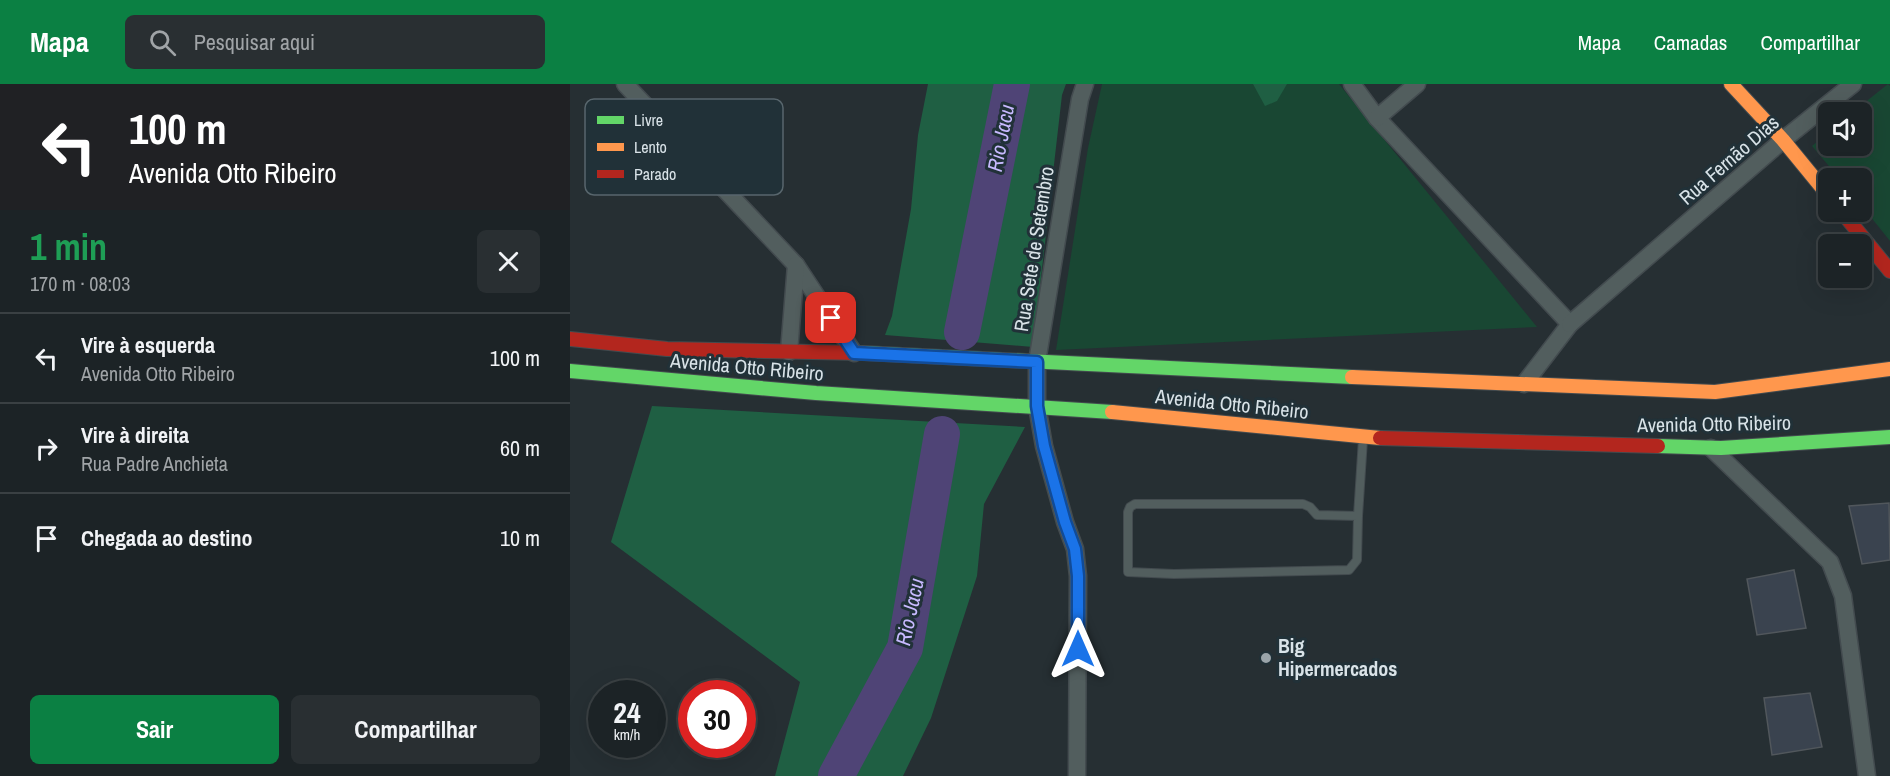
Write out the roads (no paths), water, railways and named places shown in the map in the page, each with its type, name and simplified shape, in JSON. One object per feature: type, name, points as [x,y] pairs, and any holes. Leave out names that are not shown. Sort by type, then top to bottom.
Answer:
[{"type":"main road","points":[[1731,84],[1783,140],[1818,183]]},
{"type":"main road","points":[[1850,222],[1890,270]]},
{"type":"main road","name":"Avenida Otto Ribeiro","points":[[570,339],[667,349],[854,353],[1715,392],[1890,369]]},
{"type":"main road","name":"Avenida Otto Ribeiro","points":[[570,371],[816,393],[1117,412],[1363,437],[1711,448],[1890,437]]},
{"type":"street","points":[[625,84],[639,99]]},
{"type":"street","name":"Rua Sete de Setembro","points":[[1077,776],[1078,576],[1075,549],[1044,446],[1037,406],[1037,362],[1080,99],[1085,84]]},
{"type":"street","points":[[1352,84],[1377,118],[1570,324]]},
{"type":"street","points":[[1377,118],[1417,84]]},
{"type":"street","name":"Rua Fernão Dias","points":[[1524,384],[1570,324],[1783,140],[1853,84]]},
{"type":"street","points":[[730,195],[796,265],[854,353]]},
{"type":"street","points":[[789,352],[796,265]]},
{"type":"street","points":[[1711,448],[1830,562],[1843,596],[1867,776]]},
{"type":"lane","points":[[1358,516],[1317,515],[1310,507],[1303,504],[1135,504],[1128,512],[1128,572],[1174,574],[1349,570],[1357,560],[1363,437]]},
{"type":"waterway","name":"Rio Jacu","points":[[962,332],[1012,84]]},
{"type":"waterway","name":"Rio Jacu","points":[[836,776],[905,648],[942,434]]},
{"type":"place","name":"Big Hipermercados","points":[[1266,658]]}]
